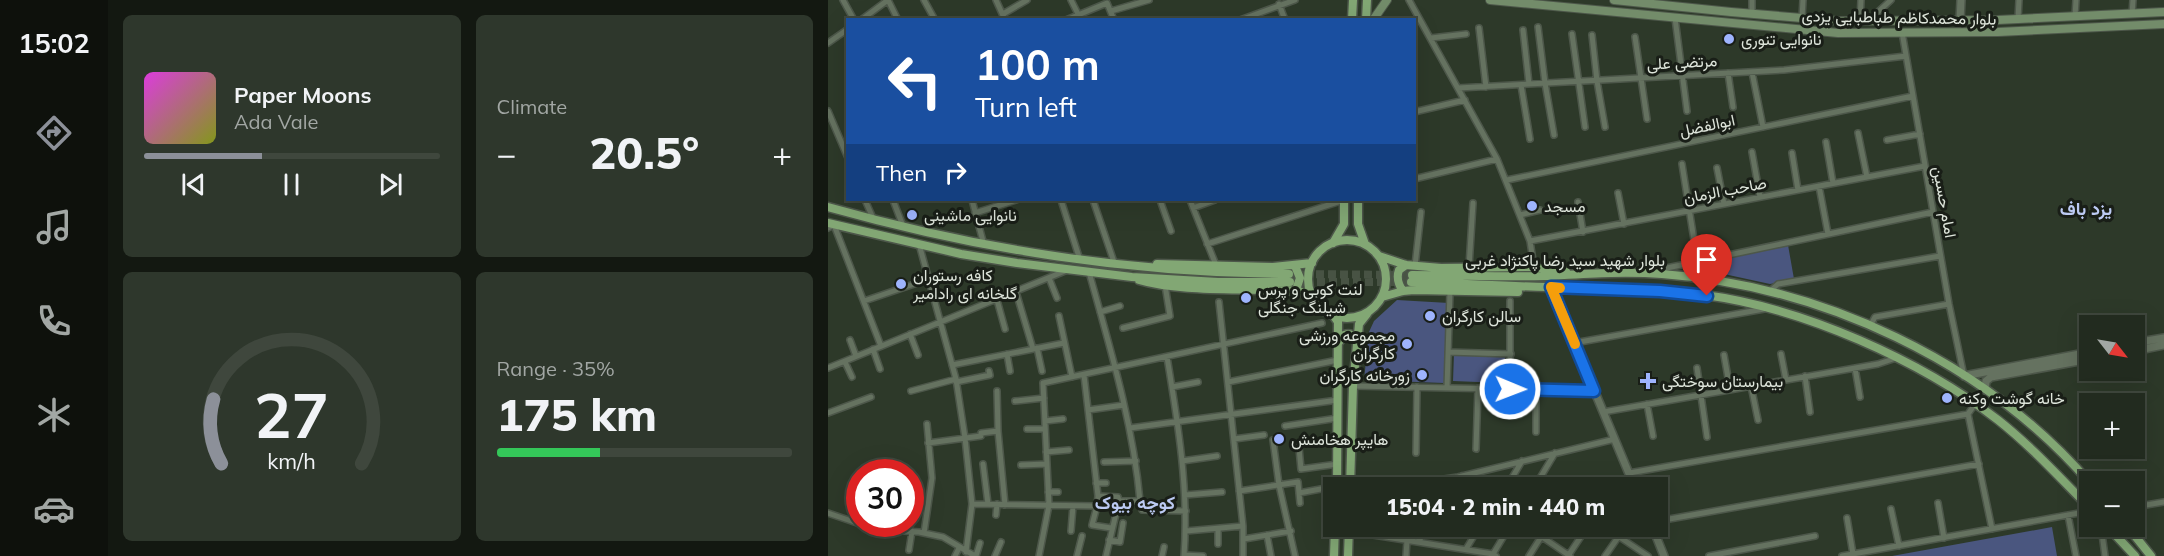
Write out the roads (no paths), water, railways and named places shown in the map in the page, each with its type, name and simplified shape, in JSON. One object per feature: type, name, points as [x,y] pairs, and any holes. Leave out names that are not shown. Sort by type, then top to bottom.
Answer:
[{"type":"main road","points":[[1352,18],[1353,0]]},
{"type":"main road","points":[[1366,18],[1367,0]]},
{"type":"main road","points":[[1374,18],[1387,0]]},
{"type":"main road","name":"بلوار محمدکاظم طباطبایی یزدی","points":[[1490,0],[1838,33],[1998,32],[2164,24]]},
{"type":"main road","name":"بلوار محمدکاظم طباطبایی یزدی","points":[[1614,0],[1693,4],[1731,12],[1864,21],[1960,21],[2164,12]]},
{"type":"main road","points":[[1730,24],[1731,12]]},
{"type":"main road","points":[[1333,243],[1344,224],[1344,201]]},
{"type":"main road","points":[[1358,201],[1358,224],[1365,244]]},
{"type":"main road","points":[[828,207],[873,220],[984,245],[1081,261],[1291,282],[1311,294]]},
{"type":"main road","points":[[1344,224],[1349,229],[1358,224]]},
{"type":"main road","points":[[830,225],[1017,263],[1067,270],[1130,277],[1218,282],[1291,282]]},
{"type":"main road","points":[[1337,477],[1338,322],[1316,303],[1311,294],[1309,273],[1312,263],[1324,247],[1344,240],[1354,240],[1365,244],[1379,256],[1410,265],[1441,268],[1534,267],[1560,269],[1572,274]]},
{"type":"main road","points":[[1379,256],[1386,276],[1382,297]]},
{"type":"main road","points":[[1132,266],[1159,264],[1295,266],[1312,263]]},
{"type":"main road","points":[[1403,291],[1398,281],[1398,272],[1410,265]]},
{"type":"main road","points":[[1130,277],[1154,284],[1233,289],[1291,282],[1300,278],[1295,266]]},
{"type":"main road","name":"بلوار شهید سید رضا پاکنژاد غربی","points":[[1551,287],[1411,279],[1649,273],[1700,278],[1769,292],[1817,306],[1870,326],[1913,346],[2010,406],[2044,435],[2079,472]]},
{"type":"main road","points":[[1350,477],[1353,386],[1359,324],[1382,297],[1403,291],[1531,292],[1551,287],[1695,294],[1766,308],[1841,333],[1897,358],[1956,390],[1999,421],[2033,450],[2079,498]]},
{"type":"main road","points":[[1332,315],[1345,318],[1359,316],[1370,310]]},
{"type":"main road","points":[[1339,342],[1346,334],[1352,335],[1357,342]]},
{"type":"main road","points":[[1334,556],[1335,537]]},
{"type":"main road","points":[[1348,556],[1349,537]]},
{"type":"main road","points":[[2117,537],[2135,556]]},
{"type":"main road","points":[[2136,537],[2151,556]]},
{"type":"street","points":[[843,0],[853,18]]},
{"type":"street","points":[[864,18],[888,0],[896,18]]},
{"type":"street","points":[[924,0],[934,18]]},
{"type":"street","points":[[996,0],[1004,17],[1027,0]]},
{"type":"street","points":[[1071,0],[1080,17],[1107,3],[1113,18]]},
{"type":"street","points":[[1111,11],[1149,0]]},
{"type":"street","points":[[1245,18],[1295,0]]},
{"type":"street","points":[[1409,0],[1507,180],[1530,242],[1534,267]]},
{"type":"street","points":[[1752,0],[1752,14]]},
{"type":"street","points":[[1802,18],[1803,0]]},
{"type":"street","points":[[1861,0],[1864,21],[1891,0]]},
{"type":"street","points":[[1960,21],[1961,0]]},
{"type":"street","points":[[2018,19],[2019,0]]},
{"type":"street","points":[[2075,16],[2076,0]]},
{"type":"street","points":[[2132,14],[2133,0]]},
{"type":"street","points":[[1279,4],[1284,18]]},
{"type":"street","points":[[1675,18],[1687,111]]},
{"type":"street","points":[[1538,27],[1554,135]]},
{"type":"street","points":[[1479,28],[1486,87]]},
{"type":"street","points":[[828,43],[846,30]]},
{"type":"street","points":[[1523,30],[1529,84]]},
{"type":"street","name":"امام حسین","points":[[1902,32],[1940,256],[1964,376]]},
{"type":"street","points":[[1572,33],[1585,127]]},
{"type":"street","points":[[1431,38],[1466,34]]},
{"type":"street","points":[[1592,34],[1605,127]]},
{"type":"street","points":[[1635,38],[1647,119]]},
{"type":"street","name":"مرتضی علی","points":[[1458,88],[1784,70],[1906,56]]},
{"type":"street","points":[[1752,72],[1763,127]]},
{"type":"street","points":[[1728,73],[1733,107]]},
{"type":"street","points":[[1521,85],[1530,140]]},
{"type":"street","name":"ابوالفضل","points":[[1507,180],[1913,96]]},
{"type":"street","points":[[1416,112],[1465,100]]},
{"type":"street","points":[[828,111],[846,153]]},
{"type":"street","points":[[1858,133],[1867,177]]},
{"type":"street","points":[[1887,140],[1920,134]]},
{"type":"street","points":[[1826,142],[1833,183]]},
{"type":"street","points":[[1752,152],[1760,197]]},
{"type":"street","points":[[1792,153],[1798,190]]},
{"type":"street","points":[[1416,179],[1497,159]]},
{"type":"street","points":[[1682,164],[1700,278]]},
{"type":"street","name":"صاحب الزمان","points":[[1530,242],[1925,166]]},
{"type":"street","points":[[1717,168],[1724,204]]},
{"type":"street","points":[[1819,186],[1828,234]]},
{"type":"street","points":[[1618,193],[1624,224]]},
{"type":"street","points":[[865,201],[873,220]]},
{"type":"street","points":[[892,201],[903,227]]},
{"type":"street","points":[[972,201],[984,245]]},
{"type":"street","points":[[975,213],[1013,201]]},
{"type":"street","points":[[1061,201],[1081,261]]},
{"type":"street","points":[[1092,201],[1115,265]]},
{"type":"street","points":[[1160,201],[1171,231]]},
{"type":"street","points":[[1190,201],[1216,265]]},
{"type":"street","points":[[1193,208],[1212,201]]},
{"type":"street","points":[[1207,244],[1341,201]]},
{"type":"street","points":[[1578,202],[1583,231]]},
{"type":"street","points":[[1469,267],[1473,203]]},
{"type":"street","points":[[1520,215],[1540,210]]},
{"type":"street","points":[[1410,265],[1421,212]]},
{"type":"street","points":[[1662,269],[1933,212]]},
{"type":"street","points":[[830,225],[881,346]]},
{"type":"street","points":[[919,244],[956,381],[965,438],[972,504],[966,552]]},
{"type":"street","points":[[1769,292],[1778,284],[1940,256]]},
{"type":"street","points":[[828,368],[1067,270]]},
{"type":"street","points":[[1089,272],[1130,428],[1142,510],[1186,512]]},
{"type":"street","points":[[1049,278],[1057,298]]},
{"type":"street","points":[[864,302],[929,279]]},
{"type":"street","points":[[1123,328],[1170,316],[1165,285]]},
{"type":"street","points":[[1551,287],[1631,477]]},
{"type":"street","points":[[1447,388],[1450,291]]},
{"type":"street","points":[[1017,292],[1042,370]]},
{"type":"street","points":[[997,300],[1005,329]]},
{"type":"street","points":[[1510,301],[1510,389]]},
{"type":"street","points":[[1219,302],[1243,526],[1243,556]]},
{"type":"street","points":[[1870,326],[1875,317],[1949,304]]},
{"type":"street","points":[[1100,312],[1120,306]]},
{"type":"street","points":[[1574,343],[1766,308]]},
{"type":"street","points":[[1059,316],[1072,377]]},
{"type":"street","points":[[1039,556],[1049,505],[1043,383],[1322,323]]},
{"type":"street","points":[[910,334],[918,355]]},
{"type":"street","points":[[2145,341],[2164,338]]},
{"type":"street","points":[[850,340],[856,356]]},
{"type":"street","points":[[952,365],[1064,343]]},
{"type":"street","points":[[2145,349],[2164,345]]},
{"type":"street","points":[[873,349],[880,369]]},
{"type":"street","points":[[1448,352],[1511,354]]},
{"type":"street","points":[[1007,354],[1010,371]]},
{"type":"street","points":[[1781,354],[1786,380]]},
{"type":"street","points":[[1724,355],[1730,389]]},
{"type":"street","points":[[1985,389],[1986,381],[1991,378],[2079,355]]},
{"type":"street","points":[[1167,357],[1185,495],[1184,556],[1203,556]]},
{"type":"street","points":[[1603,412],[1855,368],[1897,358]]},
{"type":"street","points":[[1228,382],[1338,360]]},
{"type":"street","points":[[1964,376],[2079,360]]},
{"type":"street","points":[[845,362],[852,377]]},
{"type":"street","points":[[1697,368],[1707,437]]},
{"type":"street","points":[[1855,368],[1860,397]]},
{"type":"street","points":[[911,391],[990,375],[989,371]]},
{"type":"street","points":[[1084,375],[1098,496],[1092,525],[1111,528]]},
{"type":"street","points":[[1805,376],[1810,412]]},
{"type":"street","points":[[1172,387],[1198,382]]},
{"type":"street","points":[[1353,386],[1594,391]]},
{"type":"street","points":[[1751,386],[1758,420]]},
{"type":"street","points":[[1416,453],[1417,387]]},
{"type":"street","points":[[1476,448],[1478,388]]},
{"type":"street","points":[[1536,389],[1536,432]]},
{"type":"street","points":[[996,391],[1005,505]]},
{"type":"street","points":[[828,414],[870,397]]},
{"type":"street","points":[[1015,401],[1044,398]]},
{"type":"street","points":[[1130,428],[1338,400]]},
{"type":"street","points":[[1647,404],[1653,436]]},
{"type":"street","points":[[1629,473],[1968,414],[1975,404]]},
{"type":"street","points":[[1088,410],[1124,405]]},
{"type":"street","points":[[1968,414],[1992,529]]},
{"type":"street","points":[[1285,426],[1338,418]]},
{"type":"street","points":[[1045,422],[1063,419]]},
{"type":"street","points":[[927,424],[932,478],[924,533],[943,537],[975,556],[980,543]]},
{"type":"street","points":[[1027,429],[1045,429]]},
{"type":"street","points":[[928,443],[981,436],[981,433],[998,431]]},
{"type":"street","points":[[1234,439],[1264,435]]},
{"type":"street","points":[[1456,477],[1615,439]]},
{"type":"street","points":[[1273,440],[1279,485],[1295,556]]},
{"type":"street","points":[[1299,448],[1301,469],[1338,464]]},
{"type":"street","points":[[1046,452],[1069,450]]},
{"type":"street","points":[[1540,477],[1555,453]]},
{"type":"street","points":[[1182,461],[1217,456]]},
{"type":"street","points":[[1104,462],[1136,461]]},
{"type":"street","points":[[1513,477],[1522,461]]},
{"type":"street","points":[[983,464],[988,504]]},
{"type":"street","points":[[1021,465],[1047,464]]},
{"type":"street","points":[[1668,519],[1979,464]]},
{"type":"street","points":[[1239,490],[1298,482],[1300,503]]},
{"type":"street","points":[[1096,483],[1107,483]]},
{"type":"street","points":[[1299,493],[1323,489]]},
{"type":"street","points":[[1048,492],[1058,492]]},
{"type":"street","points":[[1185,495],[1222,492]]},
{"type":"street","points":[[1098,496],[1118,497],[1119,501]]},
{"type":"street","points":[[1119,501],[1140,501]]},
{"type":"street","points":[[1106,556],[1119,501]]},
{"type":"street","points":[[2145,505],[2164,502]]},
{"type":"street","points":[[972,504],[1096,506]]},
{"type":"street","points":[[996,515],[997,504]]},
{"type":"street","points":[[1938,504],[1944,538]]},
{"type":"street","points":[[1071,531],[1073,506]]},
{"type":"street","points":[[1891,509],[1899,546]]},
{"type":"street","points":[[1842,556],[2079,512]]},
{"type":"street","points":[[828,513],[846,519]]},
{"type":"street","points":[[2068,515],[2076,556]]},
{"type":"street","points":[[1847,518],[1857,554]]},
{"type":"street","points":[[1108,540],[1120,542],[1123,523]]},
{"type":"street","points":[[1186,531],[1243,526]]},
{"type":"street","points":[[1218,529],[1218,544]]},
{"type":"street","points":[[1244,539],[1291,531]]},
{"type":"street","points":[[1267,535],[1271,556]]},
{"type":"street","points":[[1077,556],[1082,536]]},
{"type":"street","points":[[1708,556],[1815,536]]},
{"type":"street","points":[[909,550],[911,537]]},
{"type":"street","points":[[1390,537],[1466,549],[1476,554],[1495,555],[1504,537]]},
{"type":"street","points":[[1418,542],[1421,537]]},
{"type":"street","points":[[1466,549],[1473,537]]},
{"type":"street","points":[[1529,556],[1542,537],[1568,556],[1580,537]]},
{"type":"street","points":[[1605,556],[1617,537]]},
{"type":"street","points":[[1619,537],[1645,555]]},
{"type":"street","points":[[1656,537],[1664,556]]},
{"type":"street","points":[[2102,537],[2105,556]]},
{"type":"street","points":[[1406,556],[1407,540]]},
{"type":"street","points":[[995,556],[1001,542]]},
{"type":"street","points":[[1162,556],[1164,547]]},
{"type":"street","points":[[955,556],[959,548]]},
{"type":"tunnel","points":[[1292,274],[1412,275]]},
{"type":"tunnel","points":[[1293,282],[1411,282]]},
{"type":"place","name":"نانوایی تنوری","points":[[1729,39]]},
{"type":"place","name":"مسجد","points":[[1532,206]]},
{"type":"place","name":"نانوایی ماشینی","points":[[912,215]]},
{"type":"place","name":"کافه رستوران گلخانه ای رادامیر","points":[[901,284]]},
{"type":"place","name":"لنت کوبی و پرس شیلنگ‌ جنگلی","points":[[1246,298]]},
{"type":"place","name":"سالن کارگران","points":[[1430,316]]},
{"type":"place","name":"مجموعه ورزشی کارگران","points":[[1407,344]]},
{"type":"place","name":"زورخانه کارگران","points":[[1422,375]]},
{"type":"place","name":"بیمارستان سوختگی","points":[[1648,381]]},
{"type":"place","name":"خانه گوشت وکنه","points":[[1947,398]]},
{"type":"place","name":"هایپر هخامنش","points":[[1279,439]]},
{"type":"district","name":"یزد باف","points":[[2086,209]]},
{"type":"district","name":"کوچه بیوک","points":[[1135,503]]}]
